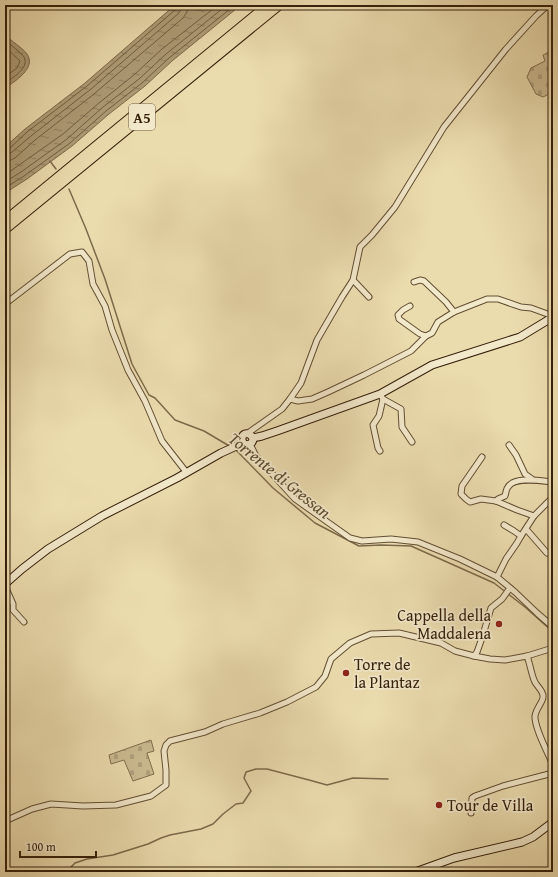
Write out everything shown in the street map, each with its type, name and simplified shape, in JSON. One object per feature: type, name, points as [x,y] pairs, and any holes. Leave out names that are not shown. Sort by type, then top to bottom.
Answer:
[{"type":"highway","name":"A5","points":[[5,220],[268,5]]},
{"type":"highway","name":"A5","points":[[5,229],[279,5]]},
{"type":"main road","points":[[243,443],[241,440],[242,436],[245,434],[251,438],[262,436],[381,397],[432,365],[520,337],[553,317]]},
{"type":"main road","points":[[5,585],[22,569],[48,549],[95,520],[187,473],[221,453],[243,443],[246,445],[251,438]]},
{"type":"main road","points":[[415,872],[454,858],[522,842],[533,837],[553,822]]},
{"type":"street","points":[[548,5],[506,49],[444,127],[395,207],[360,247],[353,280],[318,340],[301,383],[282,409],[251,438],[256,456],[295,499],[350,538],[362,541],[391,539],[418,542],[460,559],[496,577],[553,627]]},
{"type":"street","points":[[5,304],[70,254],[82,252],[89,261],[93,284],[105,306],[112,330],[128,370],[145,401],[162,441],[187,473]]},
{"type":"street","points":[[353,280],[369,297]]},
{"type":"street","points":[[414,282],[420,280],[424,281],[446,302],[454,312]]},
{"type":"street","points":[[290,399],[298,401],[312,399],[391,362],[411,351],[426,336],[432,333],[438,322],[454,312],[487,299],[498,299],[521,307],[531,308],[553,317]]},
{"type":"street","points":[[410,306],[398,315],[399,319],[420,334],[426,336]]},
{"type":"street","points":[[380,451],[373,425],[379,416],[381,397],[401,409],[402,427],[412,442]]},
{"type":"street","points":[[509,446],[516,455],[526,474],[532,479]]},
{"type":"street","points":[[482,457],[462,486],[462,494],[466,499],[470,502],[481,499],[496,502],[534,516]]},
{"type":"street","points":[[496,502],[498,499],[505,496],[508,486],[514,482],[532,479],[553,482]]},
{"type":"street","points":[[496,577],[534,516],[553,497]]},
{"type":"street","points":[[504,525],[521,536]]},
{"type":"street","points":[[526,529],[547,553]]},
{"type":"street","points":[[5,585],[13,604],[13,610],[24,622]]},
{"type":"street","points":[[474,656],[482,638],[491,608],[502,599],[510,588]]},
{"type":"street","points":[[5,822],[32,809],[51,804],[83,806],[116,805],[150,796],[166,786],[164,751],[166,745],[170,741],[205,732],[224,724],[260,713],[287,702],[316,687],[325,676],[331,659],[350,643],[371,634],[399,633],[441,643],[455,651],[474,656],[505,660],[520,656],[527,656],[553,648]]},
{"type":"street","points":[[527,656],[536,684],[543,693],[543,699],[536,711],[535,724],[553,765]]},
{"type":"street","points":[[471,813],[472,798],[475,796],[503,786],[553,773]]},
{"type":"green space","points":[[553,50],[553,92],[543,97],[536,94],[527,77],[531,68],[545,61],[543,55]]},
{"type":"green space","points":[[151,740],[154,751],[147,753],[154,774],[133,781],[124,760],[111,764],[109,755]]},
{"type":"water","points":[[175,5],[241,5],[172,61],[145,86],[109,114],[72,146],[5,193],[5,147],[25,129],[85,83]]},
{"type":"water","points":[[5,35],[27,54],[29,64],[23,74],[5,88]]},
{"type":"waterway","name":"Torrente di Gressan","points":[[50,161],[56,169]]},
{"type":"waterway","name":"Torrente di Gressan","points":[[69,189],[105,279],[132,364],[149,395],[155,398],[175,420],[204,431],[231,447]]},
{"type":"waterway","name":"Torrente di Gressan","points":[[236,450],[273,488],[315,523],[359,546],[411,546],[494,583],[525,607],[553,632]]},
{"type":"waterway","points":[[66,872],[75,863],[87,859],[113,855],[148,844],[170,835],[201,829],[213,824],[236,804],[243,803],[251,791],[244,778],[246,772],[256,769],[267,769],[327,785],[353,778],[388,779]]},
{"type":"place","name":"Cappella della Maddalena","points":[[499,624]]},
{"type":"place","name":"Torre de la Plantaz","points":[[346,673]]},
{"type":"place","name":"Tour de Villa","points":[[439,805]]}]
